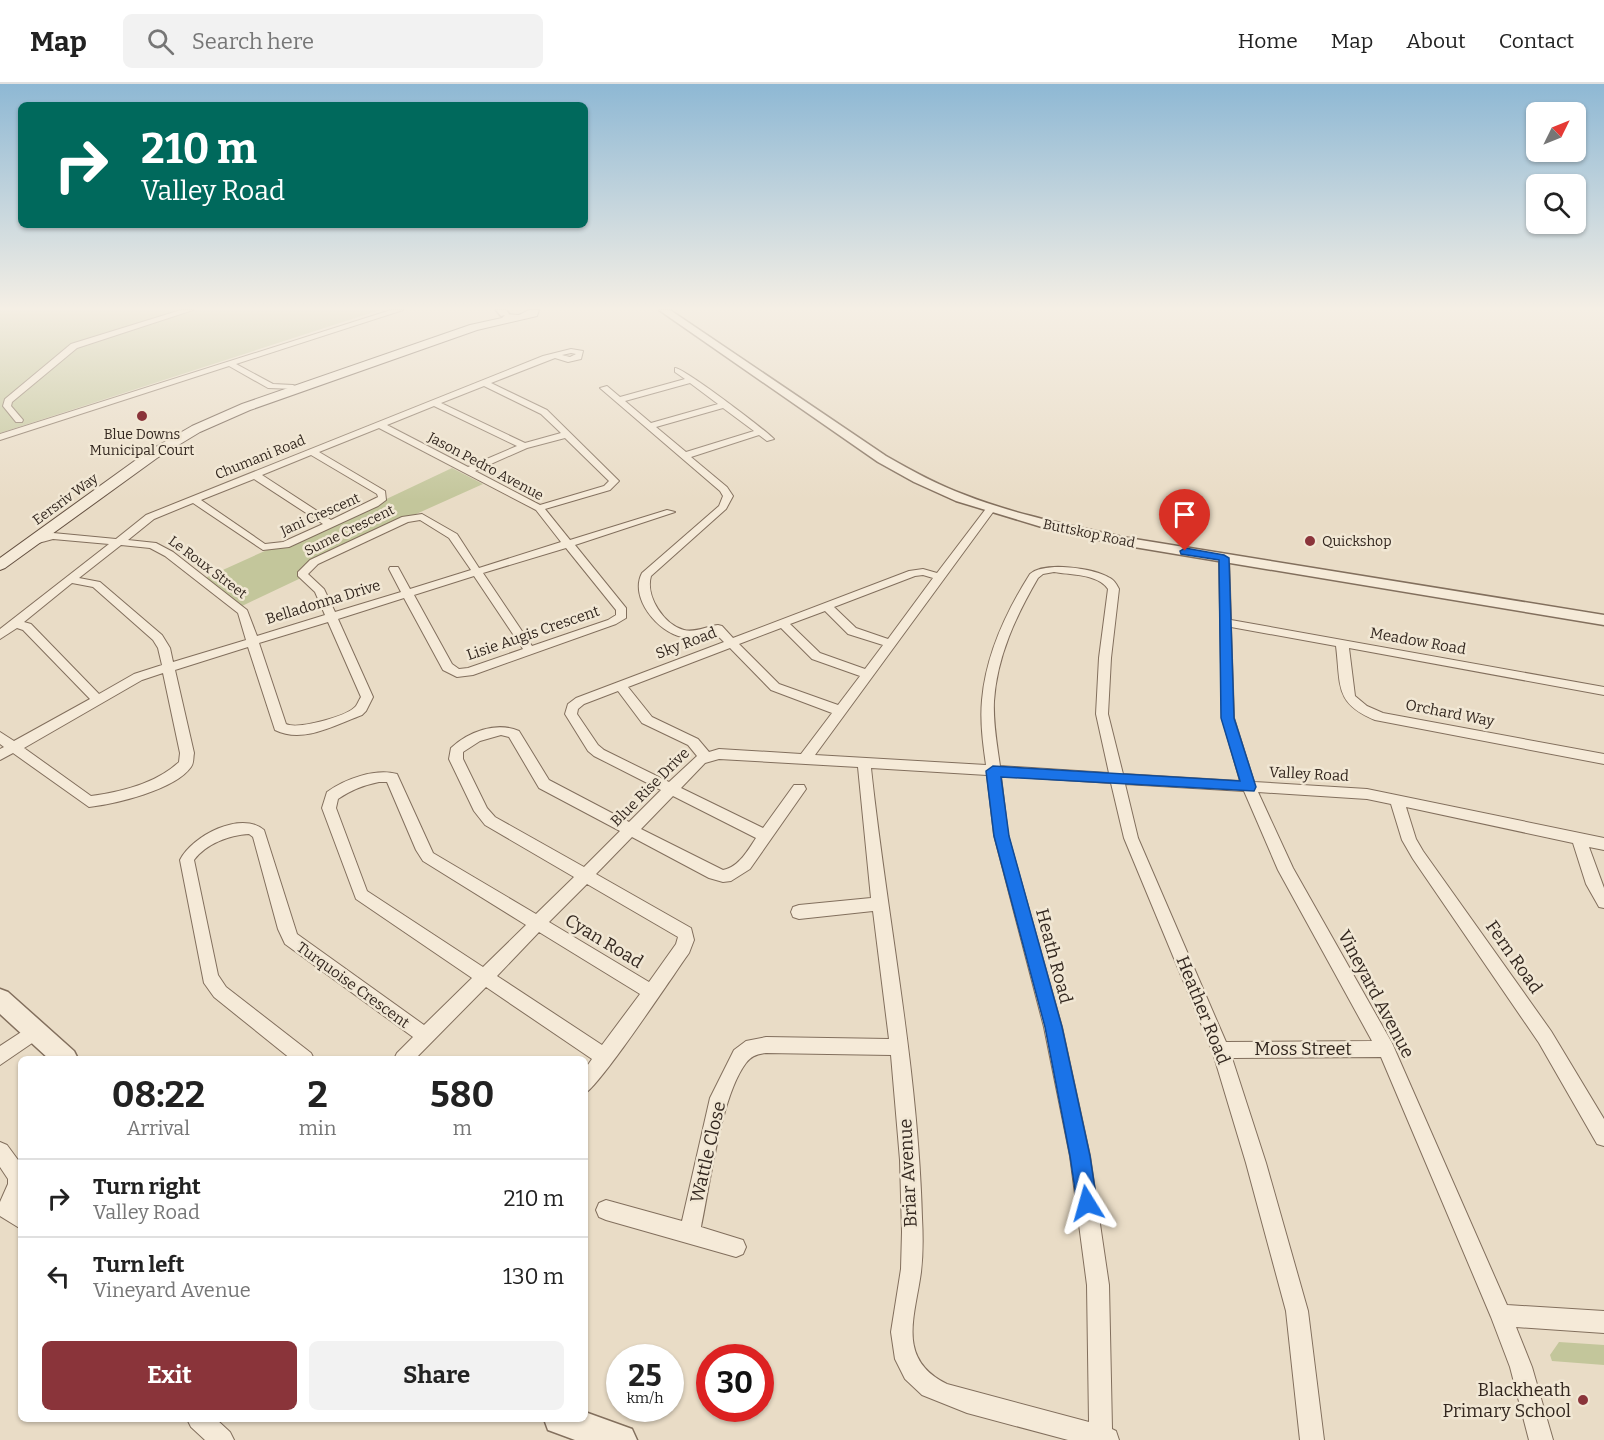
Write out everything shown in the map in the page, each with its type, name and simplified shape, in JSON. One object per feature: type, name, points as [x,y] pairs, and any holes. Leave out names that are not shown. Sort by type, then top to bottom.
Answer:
[{"type":"main road","name":"Eersriv Way","points":[[0,560],[163,443],[270,390],[293,387],[333,373]]},
{"type":"main road","name":"Eersriv Way","points":[[0,565],[31,542],[51,533],[152,455],[211,422],[342,373]]},
{"type":"street","points":[[19,420],[7,406],[8,401],[41,373]]},
{"type":"street","points":[[0,437],[197,373]]},
{"type":"street","points":[[245,373],[270,390]]},
{"type":"street","name":"Chumani Road","points":[[0,635],[150,517],[508,373]]},
{"type":"street","points":[[683,373],[770,439]]},
{"type":"street","name":"Buttskop Road","points":[[756,373],[882,459],[940,489],[991,508],[1087,534],[1604,620]]},
{"type":"street","points":[[619,400],[692,380]]},
{"type":"street","points":[[484,383],[540,408],[613,478],[613,483],[602,490],[539,508]]},
{"type":"street","points":[[604,388],[724,489],[727,501],[646,575],[642,588],[650,604],[671,629],[690,634],[718,629],[775,687],[841,711]]},
{"type":"street","points":[[435,403],[525,446]]},
{"type":"street","points":[[650,426],[725,405]]},
{"type":"street","name":"Jason Pedro Avenue","points":[[380,425],[539,508],[567,544]]},
{"type":"street","points":[[684,456],[761,432]]},
{"type":"street","points":[[468,471],[525,446],[568,434]]},
{"type":"street","name":"Jani Crescent","points":[[194,499],[266,548],[285,545],[375,504],[383,495],[312,452]]},
{"type":"street","points":[[255,475],[330,524]]},
{"type":"street","points":[[805,759],[991,508]]},
{"type":"street","name":"Belladonna Drive","points":[[0,755],[138,677],[670,512]]},
{"type":"street","name":"Sume Crescent","points":[[332,616],[318,586],[305,577],[303,570],[314,562],[406,519],[422,517],[453,536],[478,571]]},
{"type":"street","name":"Le Roux Street","points":[[51,533],[152,545],[169,554],[243,612],[280,727],[290,733],[308,730],[357,712],[362,708],[367,697],[332,616]]},
{"type":"street","name":"Lisie Augis Crescent","points":[[407,593],[450,670],[470,672],[612,622],[622,616],[622,610],[567,544]]},
{"type":"street","name":"Vineyard Avenue","points":[[1224,558],[1228,718],[1249,787],[1286,870],[1386,1049],[1501,1315],[1521,1367],[1541,1440]]},
{"type":"street","points":[[394,569],[407,593]]},
{"type":"street","name":"Heath Road","points":[[1106,1439],[1098,1285],[1080,1156],[1053,1027],[1001,836],[988,726],[988,699],[998,651],[1010,617],[1034,576],[1040,571],[1054,569],[1096,576],[1112,585]]},
{"type":"street","points":[[478,571],[530,651]]},
{"type":"street","name":"Sky Road","points":[[671,789],[599,753],[593,748],[571,714],[572,707],[577,703],[916,572],[940,577]]},
{"type":"street","points":[[0,737],[88,802],[99,801],[174,775],[186,764],[186,753],[164,648],[158,638],[96,584],[71,580]]},
{"type":"street","name":"Heather Road","points":[[1112,585],[1115,595],[1105,658],[1102,714],[1131,838],[1221,1050],[1297,1311],[1312,1440]]},
{"type":"street","points":[[826,606],[852,630],[891,644]]},
{"type":"street","name":"Meadow Road","points":[[1226,622],[1604,691]]},
{"type":"street","points":[[14,623],[27,627],[96,699]]},
{"type":"street","points":[[782,623],[816,656],[868,675]]},
{"type":"street","name":"Orchard Way","points":[[1342,643],[1348,696],[1366,711],[1380,717],[1604,759]]},
{"type":"street","points":[[621,686],[647,720],[693,742],[705,757]]},
{"type":"street","points":[[588,1080],[685,944],[685,933],[487,818],[456,759],[455,754],[458,748],[500,730],[512,732],[544,784],[714,874],[724,877],[740,870],[799,789]]},
{"type":"street","name":"Blue Rise Drive","points":[[406,1056],[705,757],[719,754],[864,763]]},
{"type":"street","name":"Valley Road","points":[[864,763],[1368,794],[1604,844]]},
{"type":"street","name":"Briar Avenue","points":[[864,763],[867,812],[899,1047],[908,1135],[912,1218],[910,1273],[901,1322],[901,1343],[910,1366],[923,1383],[956,1398],[1106,1439]]},
{"type":"street","name":"Cyan Road","points":[[484,977],[361,895],[356,888],[329,808],[332,796],[378,777],[392,778],[428,857],[651,992]]},
{"type":"street","points":[[671,789],[765,836]]},
{"type":"street","name":"Fern Road","points":[[1396,799],[1409,840],[1418,855],[1545,1037],[1604,1137]]},
{"type":"street","name":"Turquoise Crescent","points":[[301,1056],[220,992],[210,978],[187,860],[192,850],[199,844],[241,828],[252,828],[260,834],[286,929],[291,939],[425,1036]]},
{"type":"street","points":[[1579,839],[1594,884],[1604,902]]},
{"type":"street","points":[[799,912],[879,904]]},
{"type":"street","points":[[484,977],[605,1057]]},
{"type":"street","points":[[0,999],[63,1056]]},
{"type":"street","points":[[0,1057],[35,1030]]},
{"type":"street","name":"Wattle Close","points":[[689,1234],[718,1098],[740,1056],[752,1047],[766,1045],[899,1047]]},
{"type":"street","name":"Moss Street","points":[[1221,1050],[1386,1049]]},
{"type":"street","points":[[0,1152],[18,1179]]},
{"type":"street","points":[[9,1212],[18,1190]]},
{"type":"street","points":[[606,1210],[736,1247]]},
{"type":"street","points":[[1501,1315],[1604,1322]]},
{"type":"street","points":[[202,1422],[222,1440]]},
{"type":"street","points":[[568,1422],[621,1440]]},
{"type":"green space","points":[[0,373],[185,373],[0,433]]},
{"type":"green space","points":[[452,468],[483,484],[307,563],[299,571],[301,578],[242,606],[205,578],[267,550],[285,547]]},
{"type":"green space","points":[[1559,1342],[1604,1345],[1604,1365],[1552,1361],[1550,1355]]},
{"type":"place","name":"Blue Downs Municipal Court","points":[[142,416]]},
{"type":"place","name":"Quickshop","points":[[1310,541]]},
{"type":"place","name":"Blackheath Primary School","points":[[1583,1400]]},
{"type":"route","points":[[1087,1203],[1080,1156],[1053,1027],[1001,836],[993,771],[1249,787],[1228,718],[1224,558],[1185,551]]}]
